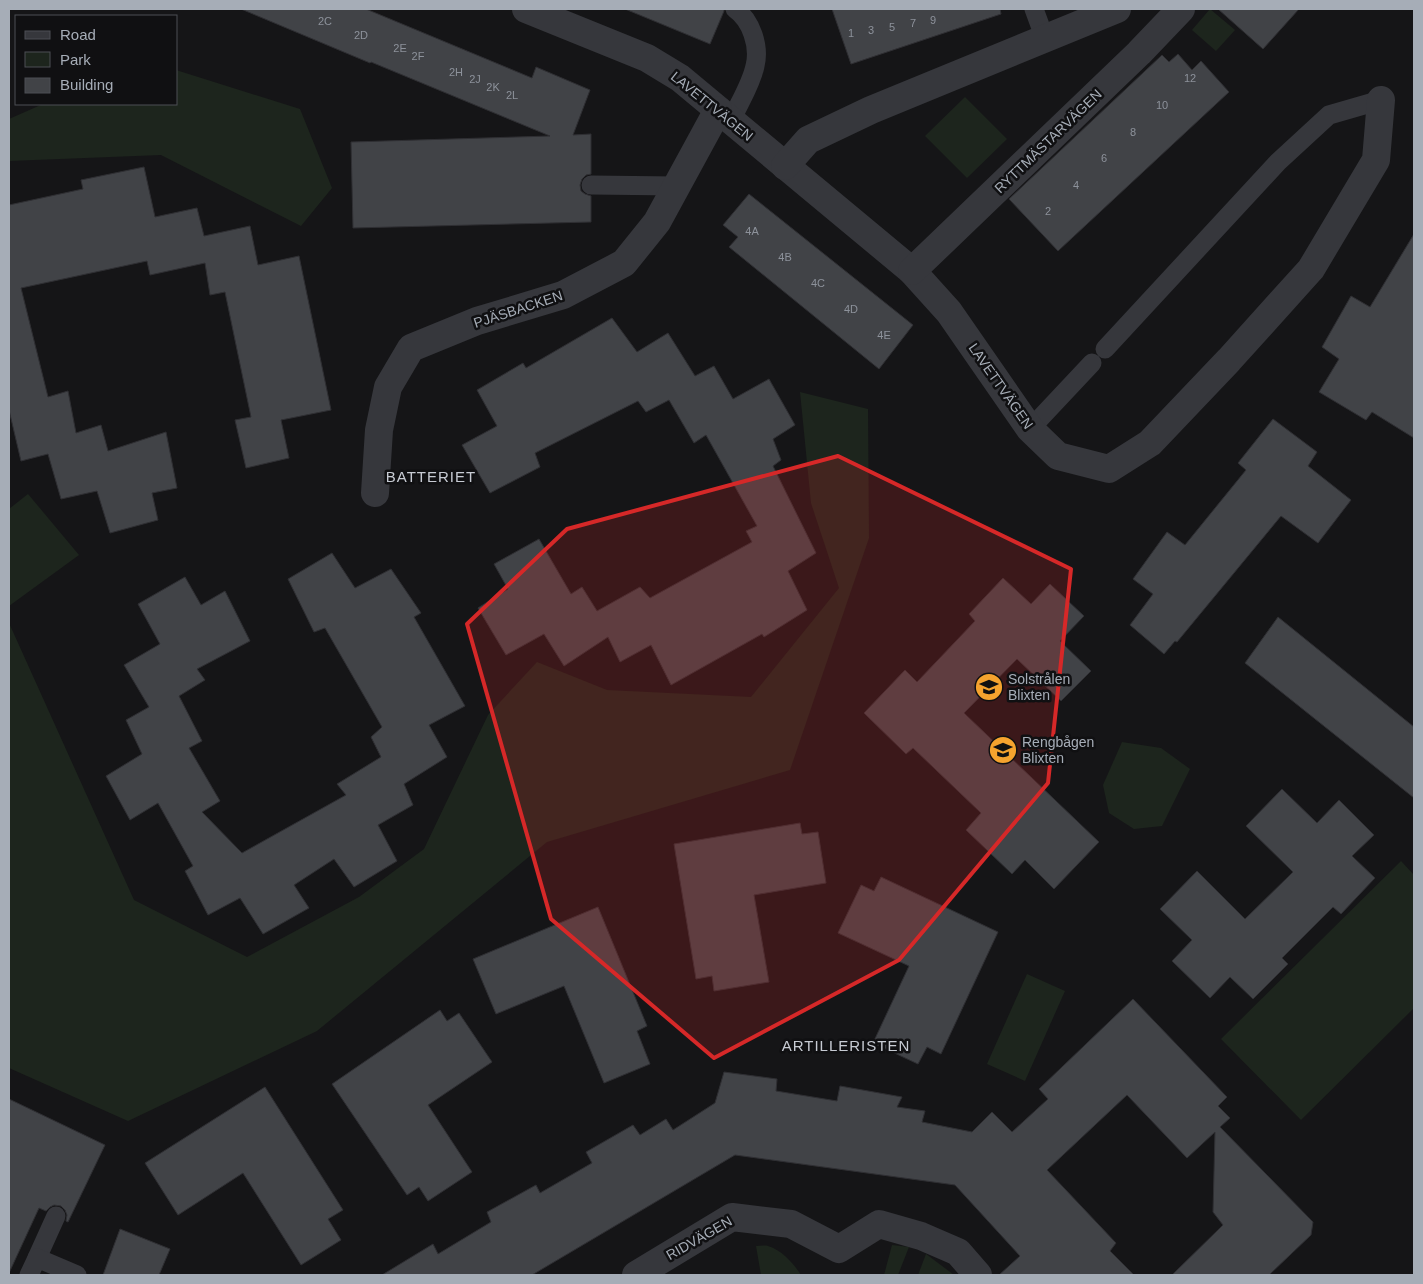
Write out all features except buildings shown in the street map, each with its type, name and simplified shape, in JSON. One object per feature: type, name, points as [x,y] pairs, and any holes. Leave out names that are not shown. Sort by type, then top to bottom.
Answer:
[{"type":"street","name":"LAVETTVÄGEN","points":[[526,9],[647,58],[680,78],[912,271],[949,312],[1030,429],[1058,456],[1109,469],[1150,443],[1229,360],[1311,269],[1376,160],[1381,100]]},
{"type":"street","points":[[785,166],[808,140],[871,110],[1117,9]]},
{"type":"street","name":"RYTTMÄSTARVÄGEN","points":[[912,271],[1139,54],[1182,9]]},
{"type":"street","name":"PJÄSBACKEN","points":[[376,493],[379,430],[388,387],[411,348],[477,321],[563,295],[624,263],[657,222],[676,186],[725,115]]},
{"type":"street","name":"RIDVÄGEN","points":[[636,1275],[732,1216],[791,1224],[838,1249],[879,1224],[921,1236],[958,1252],[978,1275]]},
{"type":"lane","points":[[725,115],[756,65],[756,47],[751,27],[740,12],[735,9]]},
{"type":"lane","points":[[1034,9],[1045,39]]},
{"type":"lane","points":[[1105,349],[1278,162],[1329,115],[1381,100]]},
{"type":"lane","points":[[591,185],[676,186]]},
{"type":"lane","points":[[1030,429],[1092,363]]},
{"type":"lane","points":[[56,1216],[33,1267],[77,1275]]},
{"type":"highlighted area","points":[[838,456],[1071,569],[1048,783],[899,960],[714,1058],[551,919],[467,624],[567,529]]},
{"type":"green space","points":[[1210,9],[1235,30],[1216,51],[1192,30]]},
{"type":"green space","points":[[178,71],[300,109],[332,188],[301,226],[161,155],[9,161],[9,119],[41,105],[178,105]]},
{"type":"green space","points":[[965,97],[1007,139],[967,178],[925,136]]},
{"type":"green space","points":[[800,392],[868,409],[869,538],[790,770],[547,842],[317,1031],[128,1121],[9,1068],[9,623],[134,900],[247,957],[359,897],[424,849],[488,715],[537,662],[607,690],[751,697],[839,588],[811,503]]},
{"type":"green space","points":[[28,494],[79,555],[9,606],[9,509]]},
{"type":"green space","points":[[1122,742],[1161,748],[1190,769],[1162,826],[1134,829],[1109,813],[1103,785]]},
{"type":"green space","points":[[1401,861],[1414,875],[1414,1008],[1301,1120],[1221,1039]]},
{"type":"green space","points":[[1027,974],[1065,991],[1025,1081],[987,1064]]},
{"type":"green space","points":[[892,1245],[909,1247],[898,1275],[884,1275]]},
{"type":"green space","points":[[756,1246],[767,1246],[783,1254],[801,1275],[761,1275]]},
{"type":"green space","points":[[926,1254],[954,1275],[918,1275]]},
{"type":"place","name":"Solstrålen Blixten","points":[[989,687]]},
{"type":"place","name":"Rengbågen Blixten","points":[[1003,750]]},
{"type":"district","name":"BATTERIET","points":[[431,476]]},
{"type":"district","name":"ARTILLERISTEN","points":[[846,1045]]}]
